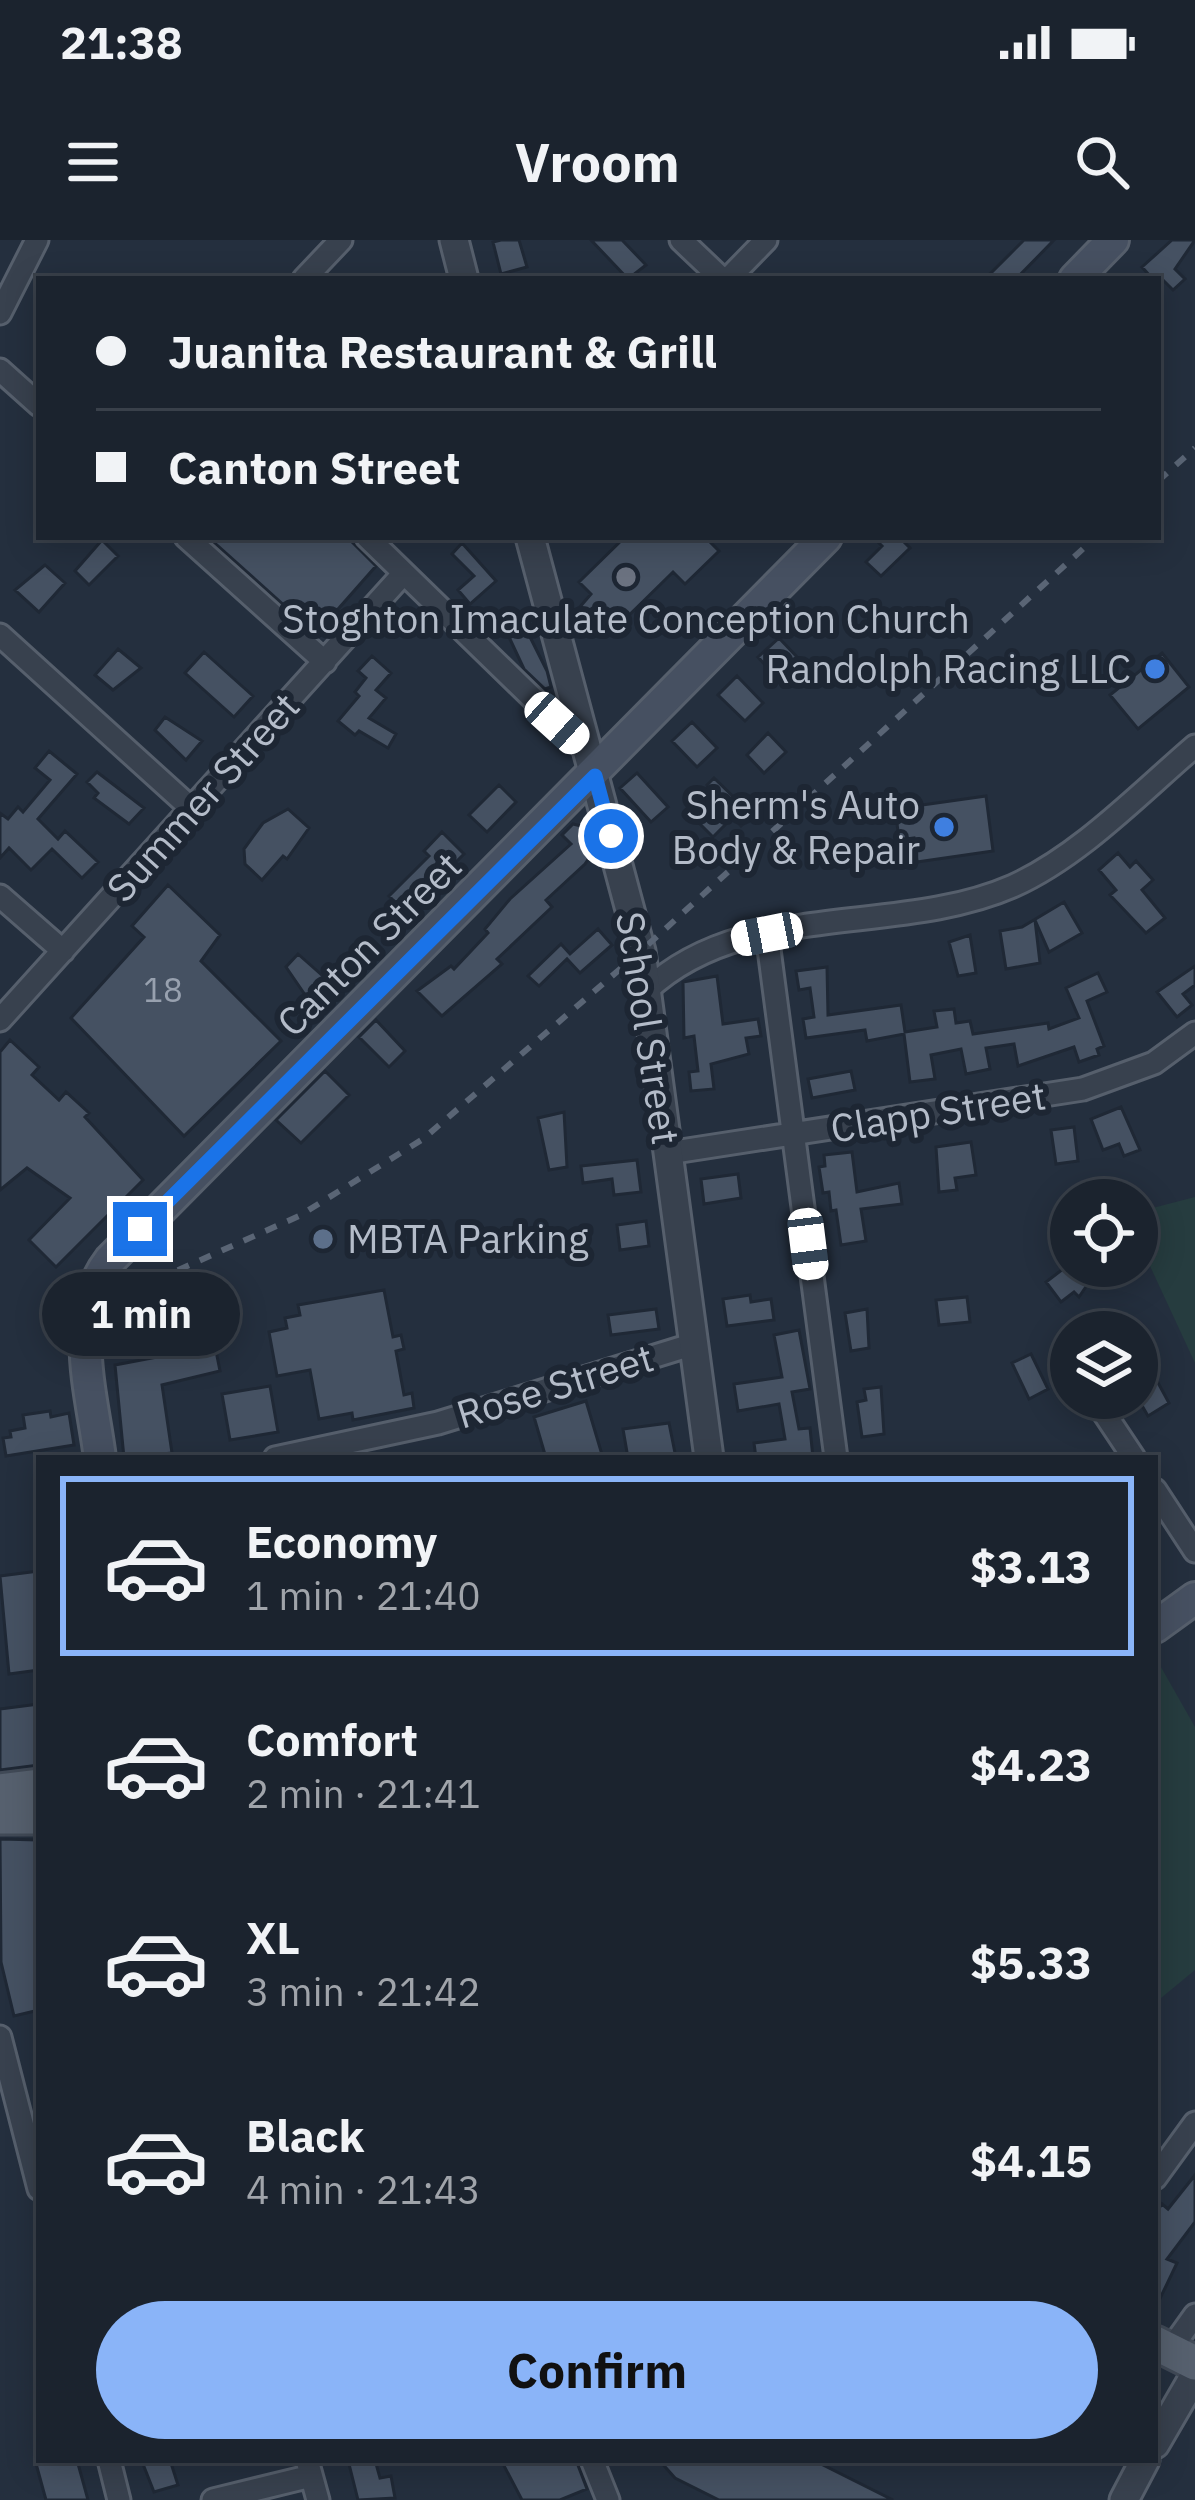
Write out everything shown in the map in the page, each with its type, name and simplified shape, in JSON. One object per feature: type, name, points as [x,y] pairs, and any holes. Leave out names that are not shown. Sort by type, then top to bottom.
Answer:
[{"type":"main road","points":[[1078,276],[1113,240]]},
{"type":"main road","name":"Canton Street","points":[[100,1455],[86,1319],[91,1291],[103,1268],[590,762],[823,540]]},
{"type":"main road","points":[[1158,1625],[1195,1598]]},
{"type":"main road","points":[[0,1790],[28,1811]]},
{"type":"street","points":[[0,313],[37,240]]},
{"type":"street","points":[[307,276],[341,240]]},
{"type":"street","points":[[454,240],[463,276]]},
{"type":"street","points":[[681,240],[722,276]]},
{"type":"street","points":[[728,276],[766,240]]},
{"type":"street","points":[[0,370],[36,402]]},
{"type":"street","points":[[189,540],[325,662]]},
{"type":"street","points":[[370,540],[590,762]]},
{"type":"street","name":"School Street","points":[[531,540],[646,991],[709,1455]]},
{"type":"street","name":"Summer Street","points":[[0,1020],[404,573]]},
{"type":"street","points":[[0,635],[193,810]]},
{"type":"street","points":[[646,991],[670,968],[705,949],[767,934],[974,900],[1013,886],[1073,847],[1195,746]]},
{"type":"street","points":[[0,896],[63,951]]},
{"type":"street","points":[[767,934],[836,1455]]},
{"type":"street","name":"Clapp Street","points":[[668,1153],[1084,1089],[1154,1063],[1195,1033]]},
{"type":"street","name":"Rose Street","points":[[289,1455],[438,1423],[694,1344]]},
{"type":"street","points":[[1108,1419],[1132,1455]]},
{"type":"street","points":[[1158,1495],[1195,1551]]},
{"type":"street","points":[[0,2037],[36,2176]]},
{"type":"street","points":[[1158,2174],[1195,2123]]},
{"type":"street","points":[[1173,2352],[1195,2315]]},
{"type":"street","points":[[1158,2439],[1195,2375]]},
{"type":"street","points":[[110,2463],[119,2500]]},
{"type":"street","points":[[593,2463],[608,2500]]},
{"type":"street","points":[[1124,2500],[1143,2463]]},
{"type":"street","points":[[213,2500],[309,2468],[318,2500]]},
{"type":"green space","points":[[1195,1197],[1195,1363],[1158,1283],[1158,1207]]},
{"type":"green space","points":[[1158,1662],[1195,1727],[1195,1970],[1158,2001]]},
{"type":"building","points":[[519,240],[527,267],[501,274],[493,242]]},
{"type":"building","points":[[591,240],[622,240],[646,265],[625,276]]},
{"type":"building","points":[[1024,240],[1054,240],[1019,276],[988,276]]},
{"type":"building","points":[[1172,240],[1195,240],[1175,269],[1185,279],[1173,290],[1161,282],[1161,276],[1150,276],[1142,267]]},
{"type":"building","points":[[102,540],[118,556],[89,585],[75,571]]},
{"type":"building","points":[[211,540],[350,540],[376,566],[316,634]]},
{"type":"building","name":"Stoghton Imaculate Conception Church","points":[[622,540],[708,540],[719,551],[685,584],[673,572],[620,624],[607,610],[594,623],[579,608],[591,594],[579,582]]},
{"type":"building","points":[[876,540],[902,540],[910,548],[881,576],[866,562],[882,546]]},
{"type":"building","points":[[462,543],[496,581],[470,604],[458,590],[474,576],[452,554]]},
{"type":"building","points":[[45,565],[65,583],[39,612],[15,590]]},
{"type":"building","points":[[526,629],[551,687],[545,689],[524,669],[509,637]]},
{"type":"building","points":[[779,638],[797,657],[776,677],[758,657]]},
{"type":"building","points":[[118,649],[141,668],[113,690],[95,675]]},
{"type":"building","points":[[204,652],[253,696],[234,717],[185,673]]},
{"type":"building","points":[[1162,653],[1189,687],[1138,729],[1110,695]]},
{"type":"building","points":[[372,656],[391,673],[376,690],[386,698],[369,718],[396,734],[388,748],[359,731],[355,735],[338,721],[359,696],[355,692],[366,678],[358,671]]},
{"type":"building","points":[[737,676],[763,703],[745,721],[718,695]]},
{"type":"building","points":[[165,717],[202,741],[186,760],[155,730]]},
{"type":"building","points":[[692,722],[717,748],[697,767],[672,741]]},
{"type":"building","points":[[768,733],[786,752],[764,773],[747,755]]},
{"type":"building","points":[[49,751],[77,774],[38,819],[58,839],[65,831],[98,862],[82,878],[52,849],[31,870],[9,848],[0,858],[0,813],[8,819],[18,807],[23,812],[50,780],[35,768]]},
{"type":"building","points":[[97,772],[144,808],[129,824],[94,798],[98,793],[87,782]]},
{"type":"building","points":[[637,773],[668,807],[651,822],[620,788]]},
{"type":"building","points":[[714,778],[753,816],[741,826],[733,817],[713,837],[697,821],[716,803],[707,785]]},
{"type":"building","points":[[499,785],[516,802],[487,832],[469,815]]},
{"type":"building","name":"Sherm's Auto Body & Repair","points":[[986,796],[993,851],[917,862],[914,838],[899,840],[896,815],[909,813],[908,807]]},
{"type":"building","points":[[288,809],[309,828],[287,859],[283,856],[262,880],[245,864],[244,849],[263,823]]},
{"type":"building","points":[[573,824],[589,828],[595,849],[585,864],[546,900],[552,907],[497,959],[502,964],[442,1016],[417,991],[451,966],[454,969],[488,933],[485,929],[510,899],[571,844],[562,835]]},
{"type":"building","points":[[442,832],[464,854],[405,912],[389,896],[429,856],[424,851]]},
{"type":"building","points":[[1118,853],[1130,867],[1136,861],[1153,880],[1142,890],[1165,918],[1146,933],[1110,895],[1116,890],[1099,870]]},
{"type":"building","points":[[168,885],[220,935],[201,961],[281,1041],[184,1136],[71,1018],[144,937],[132,926]]},
{"type":"building","points":[[1064,902],[1082,933],[1049,952],[1035,920],[1040,963],[1006,969],[1000,931],[1022,927]]},
{"type":"building","points":[[598,929],[612,945],[580,973],[567,959],[539,986],[528,976],[561,944],[570,954]]},
{"type":"building","points":[[970,935],[976,973],[958,976],[949,942]]},
{"type":"building","points":[[298,954],[333,985],[312,1005],[286,967]]},
{"type":"building","points":[[1195,966],[1195,985],[1183,994],[1192,1005],[1177,1017],[1157,992]]},
{"type":"building","points":[[827,967],[828,1015],[901,1005],[905,1032],[937,1027],[934,1011],[954,1009],[956,1023],[970,1021],[973,1034],[1048,1023],[1049,1029],[1079,1018],[1066,988],[1098,973],[1107,992],[1087,1001],[1104,1046],[1097,1049],[1099,1055],[1079,1062],[1074,1047],[1018,1066],[1014,1044],[986,1048],[990,1069],[966,1074],[961,1049],[931,1055],[935,1079],[910,1082],[904,1034],[867,1041],[865,1030],[806,1038],[803,1019],[814,1017],[810,988],[799,990],[796,971]]},
{"type":"building","points":[[717,976],[723,1024],[758,1019],[761,1036],[746,1038],[749,1054],[711,1064],[714,1089],[691,1091],[689,1072],[698,1071],[694,1036],[684,1038],[683,982]]},
{"type":"building","points":[[376,1020],[405,1051],[389,1067],[359,1037]]},
{"type":"building","points":[[10,1040],[39,1067],[32,1075],[59,1100],[66,1092],[89,1113],[85,1117],[143,1180],[56,1267],[29,1240],[70,1198],[27,1168],[0,1190],[0,1052]]},
{"type":"building","points":[[325,1071],[349,1095],[301,1143],[276,1120]]},
{"type":"building","points":[[851,1071],[855,1090],[812,1098],[808,1079]]},
{"type":"building","points":[[1121,1107],[1140,1150],[1124,1156],[1119,1144],[1103,1150],[1091,1119]]},
{"type":"building","points":[[564,1112],[567,1167],[549,1170],[538,1118]]},
{"type":"building","points":[[1074,1127],[1078,1161],[1056,1164],[1051,1130]]},
{"type":"building","points":[[971,1142],[976,1175],[955,1178],[957,1190],[939,1192],[936,1147]]},
{"type":"building","points":[[852,1152],[857,1192],[899,1183],[902,1204],[861,1209],[866,1241],[841,1245],[836,1210],[831,1211],[829,1192],[823,1193],[819,1167],[825,1166],[824,1155]]},
{"type":"building","points":[[637,1160],[641,1192],[614,1195],[612,1179],[583,1183],[581,1166]]},
{"type":"building","points":[[738,1174],[741,1198],[704,1204],[701,1179]]},
{"type":"building","points":[[646,1221],[649,1246],[620,1250],[617,1225]]},
{"type":"building","points":[[1050,1279],[1050,1287],[1086,1287],[1079,1297],[1074,1292],[1061,1302],[1046,1282]]},
{"type":"building","points":[[384,1290],[393,1337],[401,1335],[404,1349],[396,1351],[404,1395],[412,1393],[414,1408],[353,1420],[352,1413],[319,1419],[310,1370],[277,1376],[269,1332],[287,1328],[285,1318],[300,1315],[298,1305]]},
{"type":"building","points":[[750,1295],[751,1302],[771,1299],[774,1320],[727,1326],[723,1299]]},
{"type":"building","points":[[967,1297],[970,1322],[939,1325],[936,1300]]},
{"type":"building","points":[[656,1309],[659,1329],[611,1335],[608,1315]]},
{"type":"building","points":[[867,1309],[869,1348],[851,1351],[845,1313]]},
{"type":"building","points":[[799,1330],[810,1389],[792,1392],[799,1429],[810,1428],[813,1455],[756,1455],[754,1443],[785,1439],[779,1404],[738,1411],[734,1384],[782,1377],[774,1335]]},
{"type":"building","points":[[215,1346],[220,1371],[162,1385],[172,1453],[124,1455],[115,1365]]},
{"type":"building","points":[[1031,1354],[1048,1389],[1029,1399],[1012,1363]]},
{"type":"building","points":[[1158,1383],[1169,1403],[1158,1410]]},
{"type":"building","points":[[270,1386],[278,1432],[230,1440],[222,1394]]},
{"type":"building","points":[[881,1387],[884,1434],[862,1437],[857,1402],[866,1400],[864,1389]]},
{"type":"building","points":[[586,1401],[602,1455],[545,1455],[534,1417]]},
{"type":"building","points":[[50,1411],[51,1417],[69,1413],[74,1445],[6,1456],[3,1438],[25,1428],[23,1415]]},
{"type":"building","points":[[669,1423],[675,1455],[627,1455],[623,1429]]},
{"type":"building","points":[[36,1571],[36,1670],[9,1674],[0,1576]]},
{"type":"building","points":[[36,1704],[36,1765],[0,1770],[0,1709]]},
{"type":"building","points":[[0,1839],[36,1840],[36,2011],[14,2016],[1,1962]]},
{"type":"building","points":[[1195,2175],[1195,2222],[1167,2259],[1177,2263],[1158,2303],[1158,2210],[1162,2204],[1168,2209]]},
{"type":"building","points":[[35,2460],[78,2463],[88,2500],[46,2500]]},
{"type":"building","points":[[171,2463],[178,2485],[154,2492],[143,2464]]},
{"type":"building","points":[[349,2463],[376,2463],[380,2478],[391,2476],[395,2498],[358,2500]]},
{"type":"building","points":[[503,2463],[577,2463],[587,2489],[560,2500],[522,2500]]},
{"type":"building","points":[[662,2463],[819,2463],[893,2500],[719,2500],[675,2478]]},
{"type":"railway","points":[[1161,478],[1195,448]]},
{"type":"railway","points":[[156,1280],[299,1216],[423,1139],[641,951],[1093,540]]},
{"type":"place","name":"Stoghton Imaculate Conception Church","points":[[626,577]]},
{"type":"place","name":"Randolph Racing LLC","points":[[1155,669]]},
{"type":"place","name":"Sherm's Auto Body & Repair","points":[[944,827]]},
{"type":"place","name":"MBTA Parking","points":[[323,1239]]},
{"type":"route","points":[[140,1229],[595,776],[611,836]]}]
